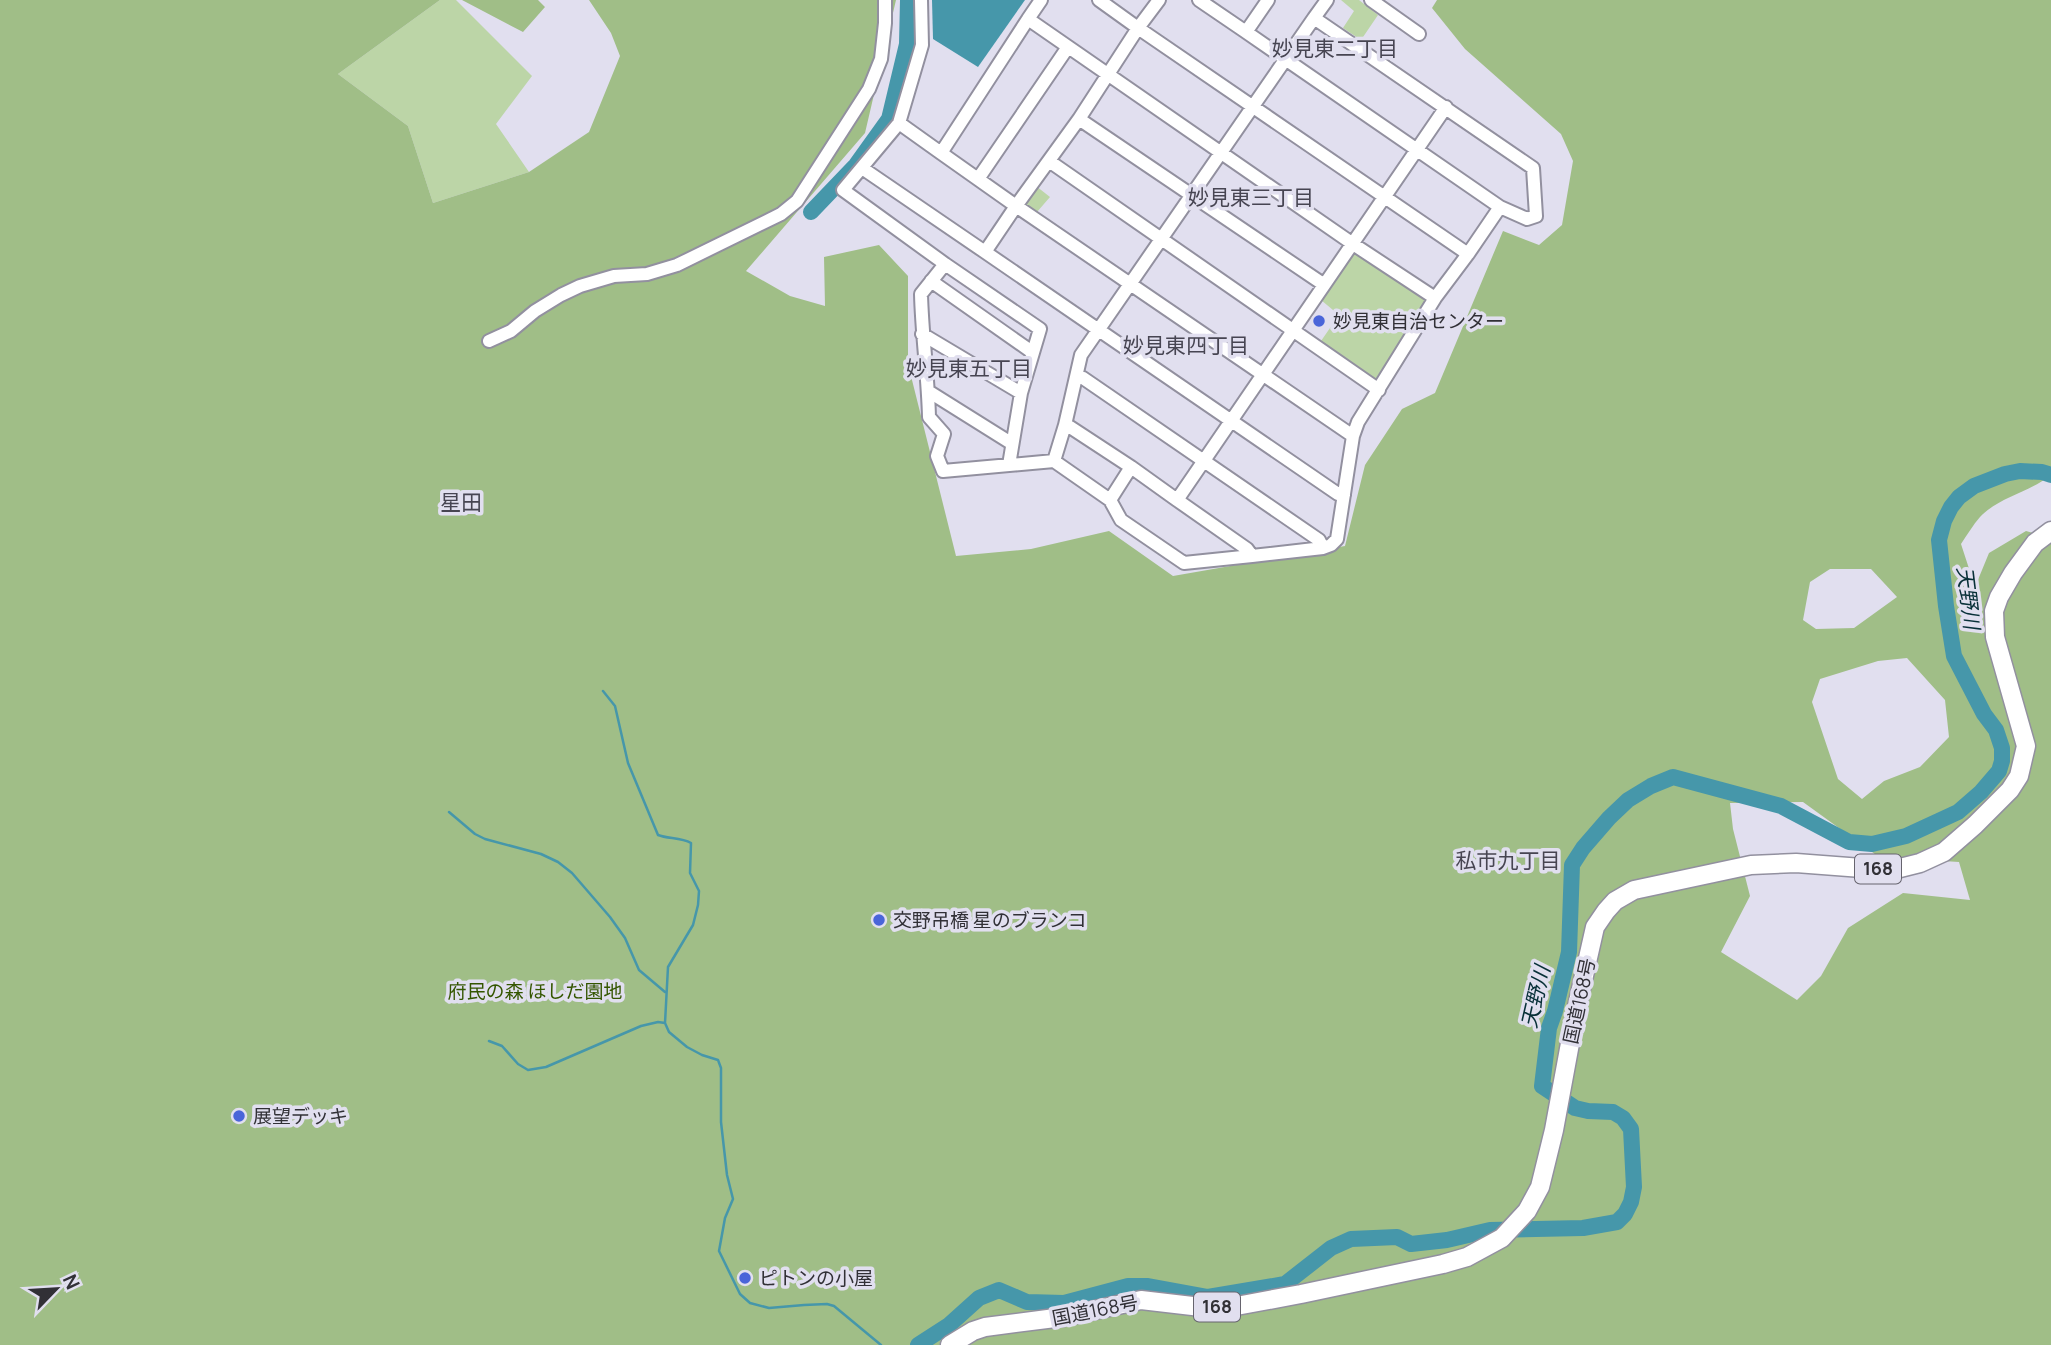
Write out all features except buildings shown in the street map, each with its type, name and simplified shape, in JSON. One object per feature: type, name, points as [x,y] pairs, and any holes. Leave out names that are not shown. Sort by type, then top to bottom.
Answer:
[{"type":"highway","name":"国道168号","points":[[950,1345],[985,1327],[1063,1317],[1132,1301],[1231,1307],[1301,1294],[1443,1264],[1467,1257],[1502,1238],[1527,1211],[1540,1187],[1595,927],[1606,911],[1622,896],[1657,884],[1751,865],[1796,863],[1875,869],[1900,868],[1920,863],[1944,852],[2010,790],[2019,776],[2026,746],[1995,637],[1994,611],[1999,597],[2035,543],[2051,531]]},
{"type":"street","points":[[489,341],[511,331],[535,311],[580,286],[614,276],[647,274],[677,265],[781,214],[797,201],[870,89],[881,60],[885,0]]},
{"type":"street","points":[[921,0],[922,45],[899,123],[843,190],[1040,329],[1021,393],[1009,465]]},
{"type":"street","points":[[941,153],[1041,0]]},
{"type":"street","points":[[1099,0],[1468,254]]},
{"type":"street","points":[[985,252],[1159,0]]},
{"type":"street","points":[[1199,0],[1500,207],[1527,219],[1536,216],[1533,168],[1314,18]]},
{"type":"street","points":[[1246,32],[1268,0]]},
{"type":"street","points":[[1054,461],[1081,355],[1327,0]]},
{"type":"street","points":[[1371,0],[1419,34]]},
{"type":"street","points":[[1028,19],[1435,298]]},
{"type":"street","points":[[978,179],[1068,47]]},
{"type":"street","points":[[1177,500],[1446,107]]},
{"type":"street","points":[[1079,119],[1323,285]]},
{"type":"street","points":[[899,123],[1353,436]]},
{"type":"street","points":[[1049,161],[1379,390]]},
{"type":"street","points":[[862,168],[1230,421],[1338,494],[1344,495]]},
{"type":"street","points":[[945,264],[921,294],[929,417],[944,434],[937,456],[943,471],[1054,461],[1110,500],[1121,520],[1184,563],[1323,548],[1337,539],[1353,436],[1358,422],[1435,298],[1500,207]]},
{"type":"street","points":[[931,281],[1031,352]]},
{"type":"street","points":[[922,334],[1021,393]]},
{"type":"street","points":[[1076,377],[1083,378],[1319,540],[1323,548]]},
{"type":"street","points":[[928,391],[1011,443]]},
{"type":"street","points":[[1065,425],[1131,467],[1247,549],[1252,556]]},
{"type":"street","points":[[1110,500],[1131,467]]},
{"type":"green space","name":"府民の森 ほしだ園地","points":[[0,0],[440,0],[338,74],[408,126],[433,203],[529,172],[589,132],[620,56],[611,33],[589,0],[896,0],[865,133],[746,271],[790,296],[825,306],[824,257],[879,245],[908,276],[908,364],[956,556],[1031,549],[1109,531],[1173,576],[1345,546],[1365,465],[1402,409],[1435,393],[1503,231],[1539,245],[1562,225],[1573,161],[1561,134],[1465,49],[1432,8],[1437,0],[2051,0],[2051,475],[1988,510],[1977,520],[1961,544],[1975,587],[1989,553],[2026,531],[2051,538],[2051,1345],[0,1345]],"holes":[[[1830,569],[1871,569],[1897,597],[1854,628],[1816,629],[1803,620],[1810,582]],[[1907,658],[1945,700],[1949,737],[1920,767],[1884,781],[1862,799],[1838,779],[1812,702],[1820,679],[1878,661]],[[1803,802],[1879,857],[1959,862],[1970,900],[1903,893],[1848,928],[1821,976],[1797,1000],[1721,952],[1750,896],[1733,829],[1730,803]]]},
{"type":"green space","points":[[440,0],[456,0],[532,76],[496,124],[529,172],[433,203],[408,126],[338,74]]},
{"type":"green space","points":[[462,0],[538,0],[545,7],[523,32]]},
{"type":"green space","points":[[1341,0],[1359,0],[1378,15],[1361,40],[1343,28],[1354,11]]},
{"type":"green space","points":[[1036,186],[1050,197],[1037,212],[1023,203]]},
{"type":"green space","points":[[1354,251],[1426,301],[1375,380],[1321,341],[1339,315],[1321,300]]},
{"type":"water","points":[[932,0],[1025,0],[978,67],[933,39]]},
{"type":"waterway","points":[[811,212],[856,165],[889,119],[907,44],[908,0]]},
{"type":"waterway","name":"天野川","points":[[918,1345],[949,1325],[979,1298],[999,1290],[1027,1302],[1064,1303],[1128,1286],[1148,1286],[1208,1297],[1285,1284],[1331,1248],[1351,1239],[1397,1237],[1411,1244],[1447,1240],[1490,1230],[1583,1228],[1617,1222],[1631,1202],[1634,1187],[1631,1129],[1623,1118],[1613,1112],[1575,1108],[1542,1086],[1549,1028],[1569,952],[1572,865],[1583,848],[1628,800],[1673,777],[1781,806],[1849,842],[1872,844],[1906,836],[1958,812],[1981,792],[1999,771],[2002,748],[1996,730],[1984,714],[1954,656],[1939,540],[1944,521],[1959,497],[1974,486],[2020,471],[2051,475]]},
{"type":"waterway","points":[[603,691],[615,706],[628,763],[658,835],[691,843],[690,873],[699,891],[698,905],[693,925],[668,967],[665,1023],[669,1032],[687,1047],[718,1060],[721,1068],[721,1122],[727,1175],[733,1199],[725,1218],[719,1251],[740,1294],[750,1303],[769,1308],[827,1304],[834,1306],[881,1345]]},
{"type":"waterway","points":[[449,812],[485,839],[541,854],[572,873],[625,938],[639,970],[665,992]]},
{"type":"waterway","points":[[489,1041],[502,1046],[518,1064],[528,1070],[546,1067],[641,1026],[665,1023]]},
{"type":"place","name":"妙見東自治センター","points":[[1319,321]]},
{"type":"place","name":"交野吊橋 星のブランコ","points":[[879,920]]},
{"type":"place","name":"展望デッキ","points":[[239,1116]]},
{"type":"place","name":"ピトンの小屋","points":[[745,1278]]},
{"type":"district","name":"妙見東二丁目","points":[[1335,49]]},
{"type":"district","name":"妙見東三丁目","points":[[1251,198]]},
{"type":"district","name":"妙見東四丁目","points":[[1186,346]]},
{"type":"district","name":"妙見東五丁目","points":[[969,369]]},
{"type":"district","name":"星田","points":[[461,503]]},
{"type":"district","name":"私市九丁目","points":[[1508,861]]}]
